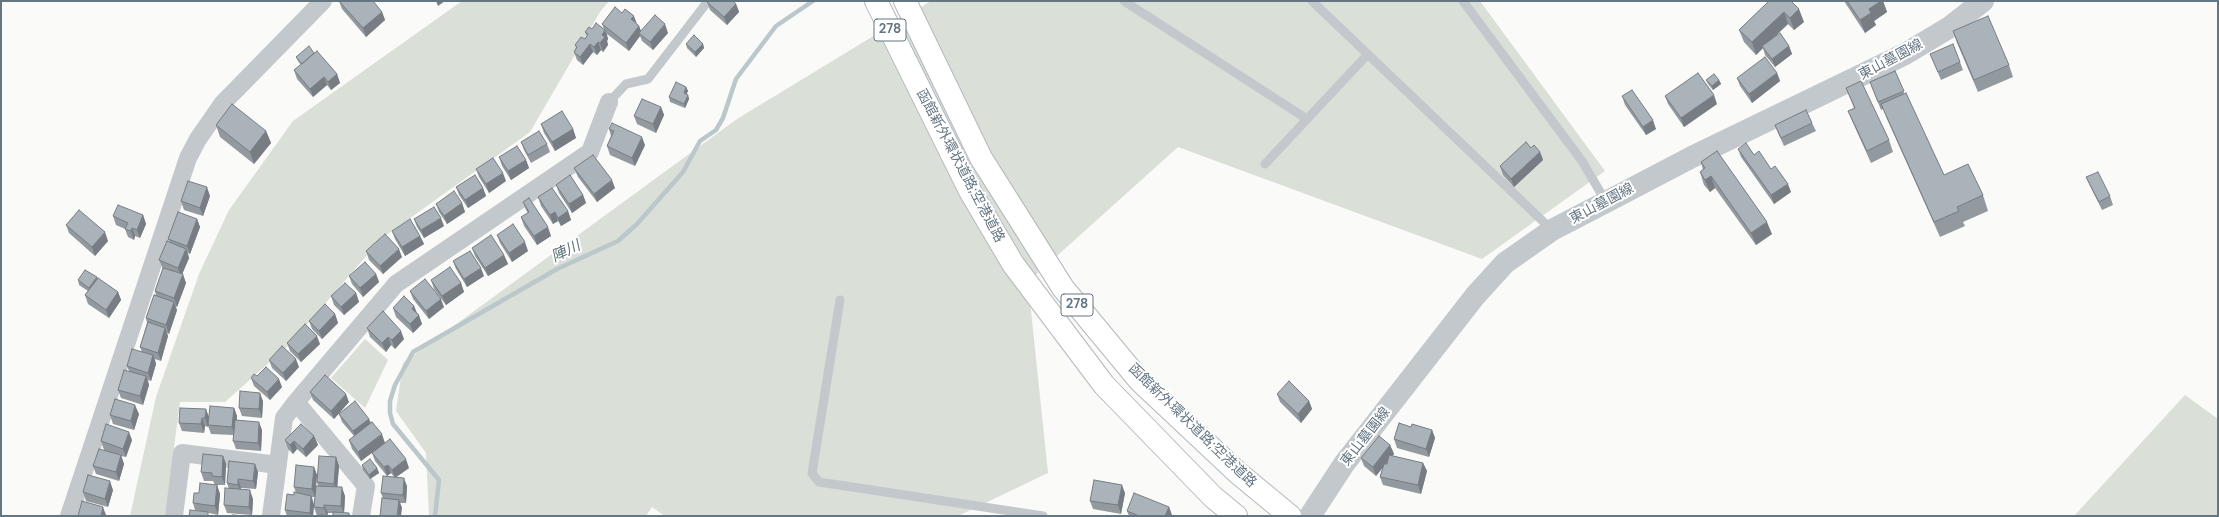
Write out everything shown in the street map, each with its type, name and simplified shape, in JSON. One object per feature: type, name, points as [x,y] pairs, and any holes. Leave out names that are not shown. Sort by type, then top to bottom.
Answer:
[{"type":"highway","name":"函館新外環状道路;空港道路","points":[[876,1],[970,191],[1012,264],[1050,316],[1104,385],[1213,497],[1236,516]]},
{"type":"highway","name":"函館新外環状道路;空港道路","points":[[905,1],[981,158],[1063,288],[1140,381],[1238,473],[1290,516]]},
{"type":"street","points":[[69,516],[188,158],[198,139],[223,103],[323,1]]},
{"type":"street","name":"東山墓園線","points":[[1314,508],[1344,464],[1475,296],[1505,263],[1552,230],[1692,157],[1905,54],[1950,27],[1983,1]]},
{"type":"street","points":[[270,516],[284,418],[296,402],[396,284],[590,152],[609,102]]},
{"type":"street","points":[[296,402],[366,486],[361,516]]},
{"type":"street","points":[[174,516],[182,453],[278,465]]},
{"type":"lane","points":[[609,102],[626,84],[648,79],[708,1]]},
{"type":"lane","points":[[1124,1],[1307,119]]},
{"type":"lane","points":[[1312,1],[1552,230]]},
{"type":"lane","points":[[1463,1],[1582,161],[1606,202]]},
{"type":"lane","points":[[1265,164],[1368,54]]},
{"type":"lane","points":[[840,300],[812,473],[819,482],[1042,516]]},
{"type":"shaded area","points":[[462,1],[609,1],[600,12],[530,132],[381,239],[290,344],[225,402],[180,402],[165,516],[130,516],[156,397],[199,274],[229,210],[293,121]]},
{"type":"shaded area","points":[[931,1],[1480,1],[1605,171],[1482,259],[1178,147],[1028,282],[1048,473],[958,516],[665,516],[652,507],[646,516],[429,516],[426,453],[396,411],[403,363],[737,119]]},
{"type":"shaded area","points":[[365,339],[388,360],[365,408],[331,378]]},
{"type":"shaded area","points":[[2185,395],[2218,419],[2218,516],[2074,516]]},
{"type":"building","points":[[339,1],[373,1],[382,12],[363,28]]},
{"type":"building","points":[[733,1],[736,4],[724,17],[707,2]]},
{"type":"building","points":[[1769,1],[1791,1],[1799,9],[1790,18],[1784,12],[1752,42],[1739,30]]},
{"type":"building","points":[[1847,1],[1881,1],[1869,9],[1871,13],[1860,20]]},
{"type":"building","points":[[615,7],[622,13],[625,9],[634,16],[631,19],[639,26],[626,43],[602,24]]},
{"type":"building","points":[[655,15],[665,24],[650,42],[639,33]]},
{"type":"building","points":[[1988,16],[2009,65],[1974,80],[1953,31]]},
{"type":"building","points":[[596,23],[605,30],[602,35],[605,37],[594,47],[590,44],[580,57],[574,52],[577,47],[575,45],[581,37],[585,39],[588,34],[585,32],[589,27],[592,29]]},
{"type":"building","points":[[1780,33],[1789,46],[1772,59],[1762,46]]},
{"type":"building","points":[[694,35],[703,44],[695,52],[686,44]]},
{"type":"building","points":[[1953,44],[1960,62],[1938,72],[1930,54]]},
{"type":"building","points":[[309,46],[314,53],[302,64],[296,57]]},
{"type":"building","points":[[317,51],[337,74],[328,82],[324,77],[310,89],[294,70]]},
{"type":"building","points":[[1765,57],[1777,73],[1749,94],[1737,78]]},
{"type":"building","points":[[1895,71],[1904,91],[1878,102],[1870,82]]},
{"type":"building","points":[[1698,73],[1714,95],[1681,118],[1665,96]]},
{"type":"building","points":[[1714,74],[1719,80],[1712,86],[1706,80]]},
{"type":"building","points":[[1861,81],[1889,140],[1867,151],[1848,111],[1855,108],[1846,88]]},
{"type":"building","points":[[676,82],[686,87],[684,93],[688,95],[684,104],[669,97]]},
{"type":"building","points":[[1632,90],[1653,120],[1643,127],[1622,96]]},
{"type":"building","points":[[1906,93],[1944,175],[1968,164],[1983,195],[1957,207],[1959,211],[1934,222],[1881,104]]},
{"type":"building","points":[[642,99],[661,107],[653,124],[634,116]]},
{"type":"building","points":[[232,104],[266,131],[250,152],[216,125]]},
{"type":"building","points":[[1806,110],[1812,123],[1781,138],[1775,125]]},
{"type":"building","points":[[562,111],[573,129],[552,142],[541,124]]},
{"type":"building","points":[[612,123],[642,137],[632,158],[607,146],[614,131],[609,129]]},
{"type":"building","points":[[539,131],[547,144],[528,155],[521,142]]},
{"type":"building","points":[[1526,142],[1531,148],[1534,145],[1540,152],[1511,179],[1500,166]]},
{"type":"building","points":[[1746,143],[1754,155],[1759,151],[1771,169],[1775,166],[1788,184],[1771,195],[1738,149]]},
{"type":"building","points":[[517,146],[526,160],[508,171],[499,157]]},
{"type":"building","points":[[1717,151],[1767,222],[1751,233],[1711,176],[1705,180],[1700,172],[1705,168],[1701,162]]},
{"type":"building","points":[[593,155],[612,180],[594,194],[574,168]]},
{"type":"building","points":[[493,158],[503,173],[486,184],[476,169]]},
{"type":"building","points":[[2098,172],[2110,196],[2099,202],[2086,177]]},
{"type":"building","points":[[475,175],[483,188],[465,200],[456,187]]},
{"type":"building","points":[[570,175],[583,195],[569,204],[556,185]]},
{"type":"building","points":[[188,181],[207,187],[200,208],[181,201]]},
{"type":"building","points":[[552,188],[568,211],[558,218],[555,212],[550,215],[538,197]]},
{"type":"building","points":[[454,191],[462,203],[444,216],[436,204]]},
{"type":"building","points":[[529,198],[548,227],[534,236],[521,217],[529,212],[523,202]]},
{"type":"building","points":[[118,205],[143,215],[137,230],[132,228],[131,231],[125,229],[128,223],[113,216]]},
{"type":"building","points":[[434,207],[441,218],[421,230],[414,219]]},
{"type":"building","points":[[79,210],[105,232],[92,247],[66,225]]},
{"type":"building","points":[[178,212],[197,219],[187,246],[168,239]]},
{"type":"building","points":[[410,219],[420,236],[402,247],[392,231]]},
{"type":"building","points":[[513,224],[525,242],[509,253],[497,235]]},
{"type":"building","points":[[385,234],[399,249],[380,266],[366,251]]},
{"type":"building","points":[[491,235],[504,255],[485,268],[472,248]]},
{"type":"building","points":[[167,241],[186,249],[178,268],[159,260]]},
{"type":"building","points":[[470,251],[481,268],[464,279],[453,261]]},
{"type":"building","points":[[365,262],[376,274],[360,288],[349,276]]},
{"type":"building","points":[[450,267],[461,283],[442,296],[431,280]]},
{"type":"building","points":[[163,268],[183,274],[174,298],[155,291]]},
{"type":"building","points":[[85,270],[97,277],[89,288],[78,280]]},
{"type":"building","points":[[98,278],[118,292],[106,310],[85,295]]},
{"type":"building","points":[[425,279],[441,299],[426,311],[410,291]]},
{"type":"building","points":[[345,283],[356,293],[341,307],[331,296]]},
{"type":"building","points":[[154,295],[174,302],[166,325],[146,318]]},
{"type":"building","points":[[404,296],[414,306],[412,309],[419,315],[410,324],[393,308]]},
{"type":"building","points":[[325,304],[335,314],[319,331],[309,321]]},
{"type":"building","points":[[383,311],[401,331],[392,340],[388,337],[382,343],[367,328]]},
{"type":"building","points":[[148,322],[165,328],[158,353],[140,347]]},
{"type":"building","points":[[305,324],[317,336],[298,354],[287,343]]},
{"type":"building","points":[[282,346],[296,359],[283,373],[269,360]]},
{"type":"building","points":[[132,349],[153,355],[148,373],[127,366]]},
{"type":"building","points":[[266,367],[279,379],[267,392],[251,378],[254,374],[257,376]]},
{"type":"building","points":[[124,370],[146,376],[140,396],[118,390]]},
{"type":"building","points":[[325,375],[346,394],[331,411],[310,392]]},
{"type":"building","points":[[1289,381],[1309,401],[1298,414],[1277,394]]},
{"type":"building","points":[[240,391],[260,393],[259,409],[239,408]]},
{"type":"building","points":[[115,399],[135,405],[131,421],[110,415]]},
{"type":"building","points":[[355,401],[369,419],[353,431],[339,414]]},
{"type":"building","points":[[210,406],[234,408],[232,427],[208,425]]},
{"type":"building","points":[[180,408],[206,409],[205,418],[202,418],[201,424],[179,423]]},
{"type":"building","points":[[235,420],[259,422],[258,443],[233,441]]},
{"type":"building","points":[[372,422],[382,434],[358,452],[349,440]]},
{"type":"building","points":[[1399,423],[1411,427],[1412,424],[1432,430],[1426,449],[1394,439]]},
{"type":"building","points":[[106,424],[129,432],[123,449],[101,441]]},
{"type":"building","points":[[301,424],[314,436],[303,449],[294,441],[290,445],[285,440]]},
{"type":"building","points":[[1379,436],[1390,445],[1373,467],[1361,458]]},
{"type":"building","points":[[390,439],[406,459],[392,470],[388,465],[384,467],[372,453]]},
{"type":"building","points":[[99,449],[121,455],[116,472],[93,466]]},
{"type":"building","points":[[203,454],[223,456],[222,477],[212,476],[212,473],[201,472]]},
{"type":"building","points":[[1389,455],[1423,463],[1418,485],[1380,477],[1384,464],[1387,464]]},
{"type":"building","points":[[319,456],[336,457],[334,484],[317,482]]},
{"type":"building","points":[[370,459],[377,468],[369,475],[362,465]]},
{"type":"building","points":[[229,461],[255,464],[253,481],[238,479],[238,485],[227,483]]},
{"type":"building","points":[[296,465],[314,467],[312,489],[294,487]]},
{"type":"building","points":[[88,475],[110,481],[105,499],[83,492]]},
{"type":"building","points":[[383,476],[404,478],[403,495],[381,493]]},
{"type":"building","points":[[1094,480],[1122,485],[1118,505],[1090,501]]},
{"type":"building","points":[[200,483],[217,485],[215,506],[193,503],[194,493],[199,493]]},
{"type":"building","points":[[316,486],[342,487],[341,506],[324,505],[324,508],[314,507]]},
{"type":"building","points":[[225,488],[250,490],[249,507],[224,505]]},
{"type":"building","points":[[294,492],[311,496],[310,513],[285,510],[287,494],[294,495]]},
{"type":"building","points":[[1134,493],[1169,507],[1165,516],[1139,516],[1127,511]]},
{"type":"building","points":[[382,498],[399,500],[397,516],[380,516]]},
{"type":"building","points":[[82,501],[103,507],[101,516],[78,516]]},
{"type":"building","points":[[190,510],[208,512],[208,516],[189,516]]},
{"type":"building","points":[[333,512],[349,513],[349,516],[333,516]]},
{"type":"waterway","name":"陣川","points":[[435,516],[439,480],[393,424],[390,413],[390,401],[395,385],[413,352],[557,269],[618,241],[637,224],[683,172],[700,141],[716,130],[723,118],[736,79],[776,26],[813,1]]}]
